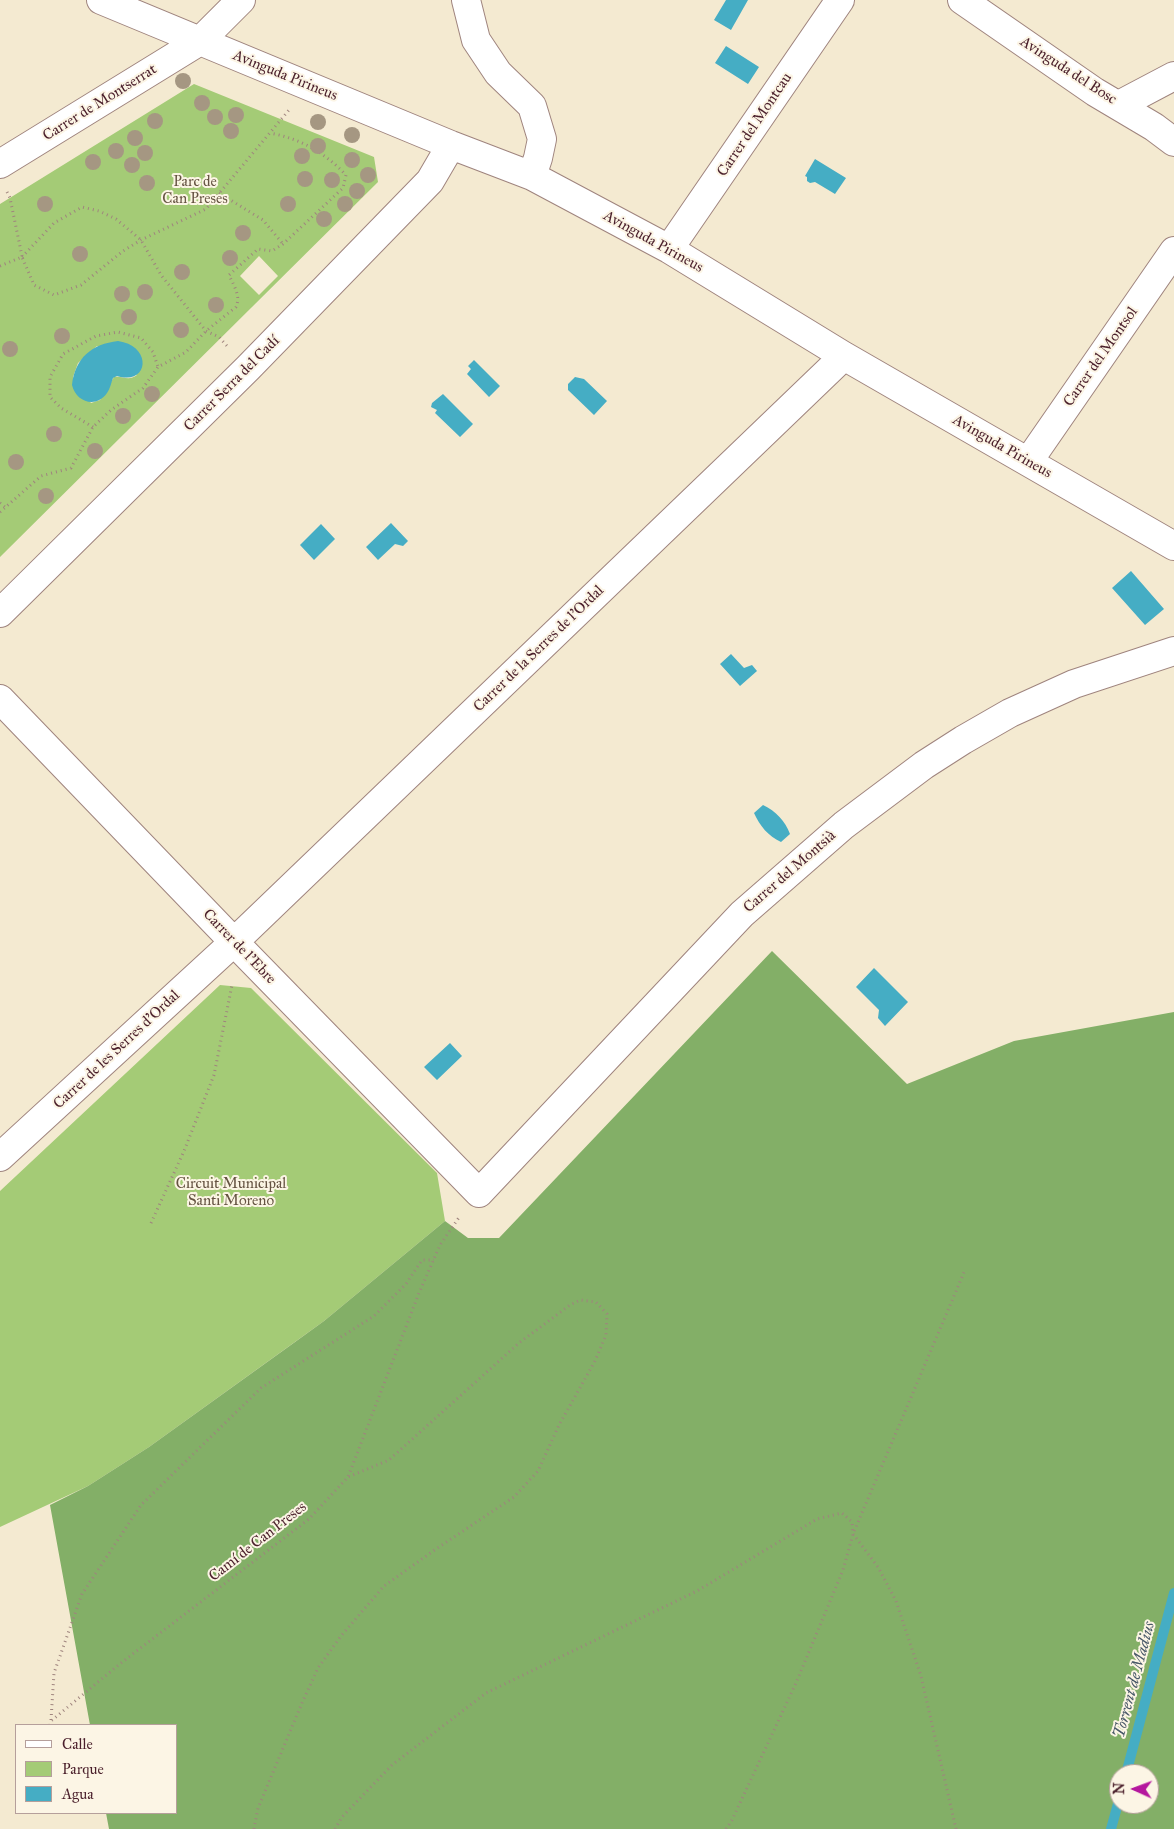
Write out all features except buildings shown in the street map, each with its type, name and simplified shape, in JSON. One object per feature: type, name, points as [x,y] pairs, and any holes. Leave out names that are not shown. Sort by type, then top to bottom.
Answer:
[{"type":"street","name":"Avinguda Pirineus","points":[[101,0],[451,145],[532,176],[670,249],[844,356],[1174,546]]},
{"type":"street","name":"Carrer de Montserrat","points":[[2,176],[200,41],[241,0]]},
{"type":"street","points":[[466,0],[476,40],[498,73],[532,106],[542,139],[532,176]]},
{"type":"street","name":"Carrer del Montcau","points":[[670,249],[840,0]]},
{"type":"street","name":"Avinguda del Bosc","points":[[962,0],[1096,92],[1174,142]]},
{"type":"street","points":[[1119,105],[1174,76]]},
{"type":"street","name":"Carrer Serra del Cadí","points":[[0,613],[248,368],[430,181],[451,145]]},
{"type":"street","name":"Carrer del Montsol","points":[[1028,462],[1174,251]]},
{"type":"street","name":"Carrer de la Serres de l'Ordal","points":[[234,942],[844,356]]},
{"type":"street","name":"Carrer del Montsià","points":[[479,1192],[742,914],[844,825],[924,765],[1010,713],[1074,684],[1174,651]]},
{"type":"street","name":"Carrer de l'Ebre","points":[[0,699],[234,942],[479,1192]]},
{"type":"street","name":"Carrer de les Serres d'Ordal","points":[[0,1157],[234,942]]},
{"type":"path","points":[[2,176],[10,198],[22,257],[34,285],[54,295],[80,285],[123,251],[141,240],[206,209],[287,114],[291,105]]},
{"type":"path","points":[[0,512],[42,476],[72,468],[92,427],[111,410],[143,388],[158,367],[186,352],[206,331],[236,307],[238,302],[237,294],[229,276],[258,249],[272,251],[283,244],[343,188],[346,175],[311,146],[291,137],[270,133]]},
{"type":"path","points":[[219,193],[263,220],[283,244]]},
{"type":"path","points":[[0,266],[22,257],[54,223],[82,207],[99,211],[116,219],[141,240],[161,275],[206,331],[219,338],[234,354]]},
{"type":"path","points":[[92,427],[61,408],[50,397],[50,377],[63,354],[96,336],[118,332],[141,338],[153,352],[158,367]]},
{"type":"path","points":[[0,503],[5,507]]},
{"type":"path","points":[[151,1223],[184,1151],[214,1076],[232,987],[234,942]]},
{"type":"path","name":"Camí de Can Preses","points":[[51,1723],[120,1663],[309,1519],[348,1477],[391,1360],[440,1245],[479,1192]]},
{"type":"path","points":[[51,1723],[54,1673],[82,1594],[141,1505],[261,1388],[374,1316],[406,1284],[422,1260],[434,1260]]},
{"type":"path","points":[[726,1829],[732,1820],[796,1683],[843,1570],[853,1534],[965,1270]]},
{"type":"path","points":[[254,1829],[258,1808],[318,1668],[341,1636],[384,1586],[514,1496],[538,1471],[559,1425],[595,1361],[606,1335],[607,1314],[596,1302],[580,1300],[570,1305],[519,1343],[389,1460],[348,1477]]},
{"type":"path","points":[[335,1829],[342,1817],[392,1765],[486,1693],[698,1591],[817,1519],[842,1513],[852,1522],[853,1534],[878,1567],[896,1600],[921,1676],[956,1829]]},
{"type":"green space","name":"Parc de Can Preses","points":[[194,84],[374,157],[378,182],[0,557],[0,204]],"holes":[[[259,256],[278,276],[259,295],[240,276]],[[97,346],[137,375],[131,378],[114,377],[100,400],[91,403],[73,377],[78,363]]]},
{"type":"green space","points":[[772,951],[907,1084],[1014,1041],[1174,1012],[1174,1829],[109,1829],[106,1814],[178,1814],[178,1724],[90,1724],[50,1505],[88,1486],[149,1447],[324,1321],[445,1221],[468,1238],[499,1238]]},
{"type":"green space","name":"Circuit Municipal Santi Moreno","points":[[220,985],[251,988],[437,1173],[445,1221],[324,1321],[149,1447],[88,1486],[0,1527],[0,1191]]},
{"type":"water","points":[[726,0],[748,0],[731,30],[714,20]]},
{"type":"water","points":[[726,46],[759,67],[748,84],[715,63]]},
{"type":"water","points":[[815,159],[846,178],[835,194],[815,182],[810,183],[807,181],[805,176]]},
{"type":"water","points":[[118,341],[129,344],[137,350],[142,357],[141,371],[128,378],[117,376],[113,378],[107,393],[97,401],[92,402],[82,399],[74,391],[72,385],[74,375],[81,360],[86,354],[100,345]]},
{"type":"water","points":[[474,360],[500,386],[489,397],[467,374],[471,369],[468,366]]},
{"type":"water","points":[[575,377],[584,379],[607,401],[594,415],[568,390],[568,384]]},
{"type":"water","points":[[443,394],[473,424],[460,437],[435,413],[437,410],[431,407],[432,403]]},
{"type":"water","points":[[391,523],[408,541],[403,546],[395,544],[378,560],[366,547]]},
{"type":"water","points":[[321,524],[335,539],[314,560],[300,545]]},
{"type":"water","points":[[1131,571],[1164,609],[1145,625],[1112,588]]},
{"type":"water","points":[[731,654],[744,668],[752,665],[757,671],[740,686],[720,664]]},
{"type":"water","points":[[763,805],[776,813],[788,829],[790,834],[781,842],[765,830],[754,813]]},
{"type":"water","points":[[874,968],[908,1002],[885,1026],[878,1018],[879,1010],[856,987]]},
{"type":"water","points":[[450,1043],[462,1056],[437,1080],[424,1067]]},
{"type":"waterway","name":"Torrent de Madius","points":[[1129,1764],[1174,1593]]},
{"type":"waterway","name":"Torrent de Madius","points":[[1111,1829],[1115,1814]]}]
